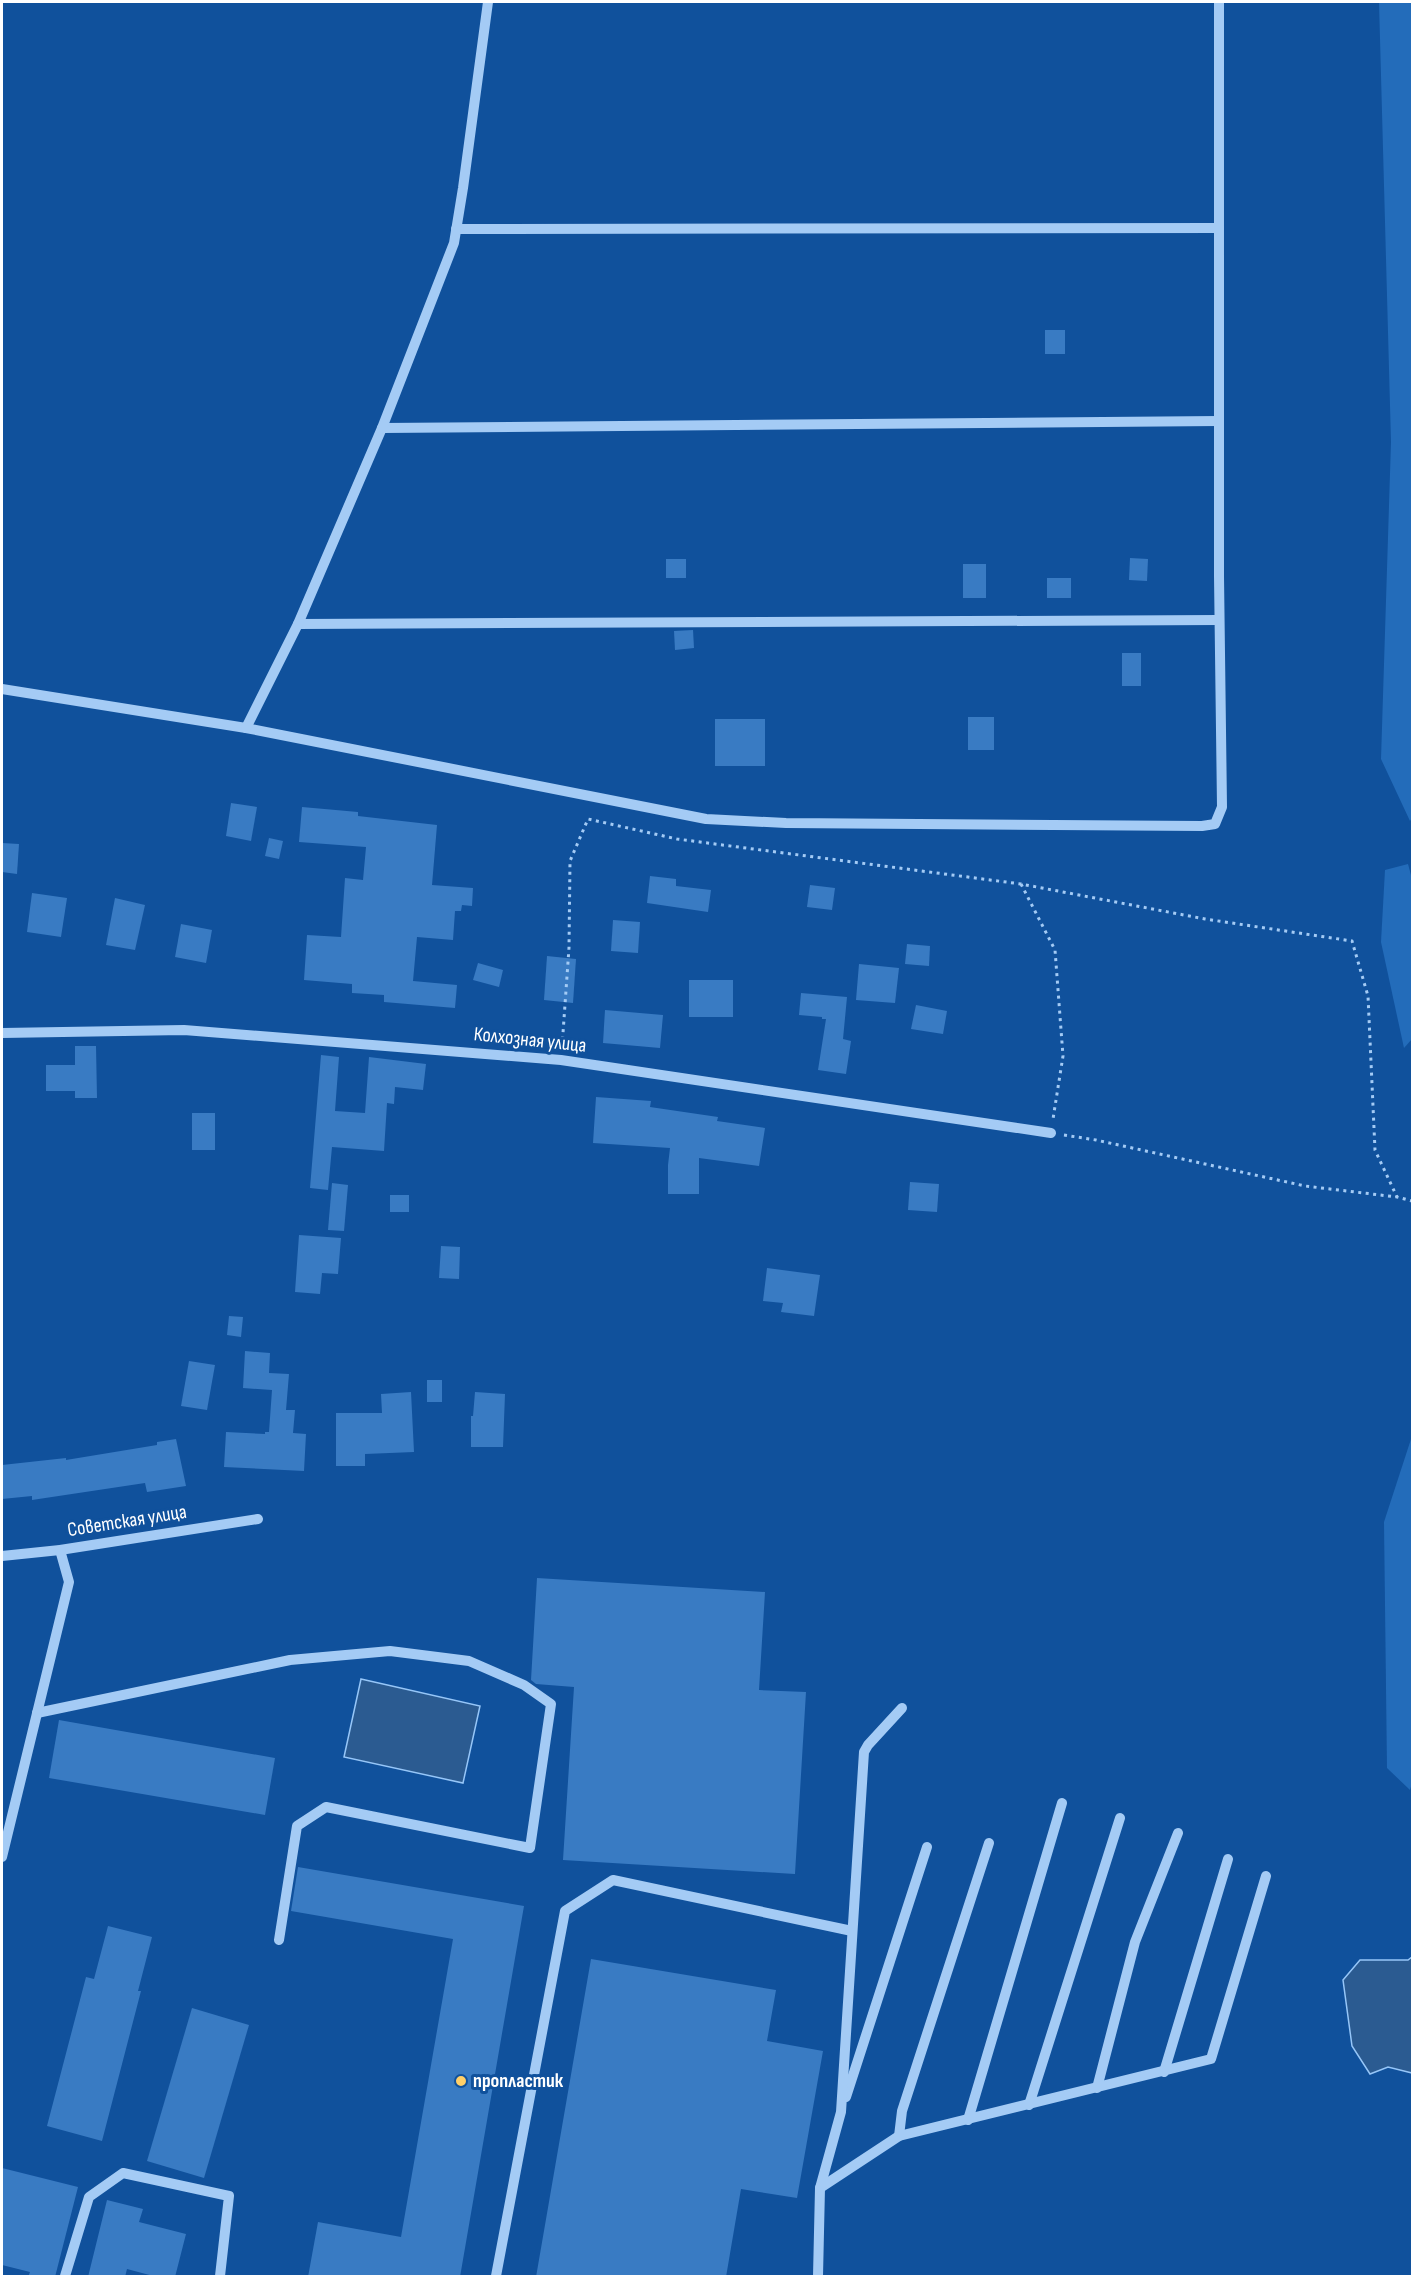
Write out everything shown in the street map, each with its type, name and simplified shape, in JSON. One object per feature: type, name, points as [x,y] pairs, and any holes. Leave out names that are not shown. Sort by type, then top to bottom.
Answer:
[{"type":"street","points":[[246,728],[298,624],[382,428],[454,243],[488,2]]},
{"type":"street","points":[[2,689],[246,728],[706,819],[786,823],[1202,826],[1215,824],[1222,807],[1219,620],[1219,2]]},
{"type":"street","points":[[456,229],[1219,228]]},
{"type":"street","points":[[382,428],[1219,421]]},
{"type":"street","points":[[298,624],[1219,620]]},
{"type":"street","name":"Колхозная улица","points":[[2,1033],[184,1030],[561,1060],[1051,1133]]},
{"type":"street","name":"Советская улица","points":[[2,1556],[60,1550],[258,1519]]},
{"type":"street","points":[[2,1857],[69,1582],[60,1550]]},
{"type":"street","points":[[37,1713],[290,1660],[390,1652],[469,1661],[524,1685],[552,1704],[530,1848],[326,1807],[297,1826],[279,1940]]},
{"type":"street","points":[[841,2112],[864,1752],[902,1708]]},
{"type":"street","points":[[968,2120],[1062,1803]]},
{"type":"street","points":[[1029,2105],[1120,1818]]},
{"type":"street","points":[[1097,2088],[1136,1942],[1178,1833]]},
{"type":"street","points":[[898,2136],[902,2111],[989,1843]]},
{"type":"street","points":[[818,2277],[820,2188],[841,2112],[927,1847]]},
{"type":"street","points":[[1164,2072],[1228,1858]]},
{"type":"street","points":[[820,2188],[898,2136],[1211,2059],[1266,1876]]},
{"type":"street","points":[[496,2277],[566,1911],[613,1880],[852,1931]]},
{"type":"street","points":[[65,2277],[89,2197],[123,2173],[229,2196],[220,2277]]},
{"type":"path","points":[[561,1060],[569,948],[570,861],[588,819],[677,839],[1022,884],[1205,919],[1352,941],[1368,996],[1375,1149],[1397,1197]]},
{"type":"path","points":[[1022,884],[1055,950],[1064,1056],[1051,1133],[1096,1140],[1305,1186],[1413,1201]]},
{"type":"shaded area","points":[[1379,2],[1412,2],[1412,818],[1410,821],[1381,759],[1391,442]]},
{"type":"shaded area","points":[[1408,864],[1412,879],[1412,1039],[1404,1048],[1381,942],[1385,870]]},
{"type":"shaded area","points":[[1412,1436],[1412,1783],[1410,1790],[1387,1768],[1384,1522]]},
{"type":"shaded area","points":[[361,1679],[480,1706],[463,1783],[344,1757]]},
{"type":"shaded area","points":[[1412,1957],[1412,2073],[1388,2067],[1370,2074],[1352,2046],[1343,1980],[1360,1960],[1408,1960]]},
{"type":"building","points":[[1045,330],[1065,330],[1065,354],[1045,354]]},
{"type":"building","points":[[1130,558],[1148,559],[1147,581],[1129,580]]},
{"type":"building","points":[[666,559],[686,559],[686,578],[666,578]]},
{"type":"building","points":[[963,564],[986,564],[986,598],[963,598]]},
{"type":"building","points":[[1047,578],[1071,578],[1071,598],[1047,598]]},
{"type":"building","points":[[693,630],[694,648],[675,650],[674,631]]},
{"type":"building","points":[[1122,653],[1141,653],[1141,686],[1122,686]]},
{"type":"building","points":[[968,717],[994,717],[994,750],[968,750]]},
{"type":"building","points":[[715,719],[765,719],[765,766],[715,766]]},
{"type":"building","points":[[231,803],[257,807],[251,841],[226,836]]},
{"type":"building","points":[[302,807],[358,812],[358,816],[437,825],[432,885],[473,888],[472,906],[462,905],[461,911],[455,911],[453,940],[417,937],[413,981],[457,985],[455,1008],[384,1002],[384,995],[352,993],[352,984],[304,980],[307,935],[341,937],[345,878],[363,880],[366,847],[299,842]]},
{"type":"building","points":[[269,838],[283,841],[279,859],[265,856]]},
{"type":"building","points":[[2,843],[19,844],[17,874],[2,872]]},
{"type":"building","points":[[650,876],[676,879],[676,886],[711,890],[708,912],[647,903]]},
{"type":"building","points":[[810,885],[835,888],[832,910],[807,907]]},
{"type":"building","points":[[32,893],[67,898],[61,937],[27,932]]},
{"type":"building","points":[[115,898],[145,905],[135,950],[106,945]]},
{"type":"building","points":[[613,920],[640,922],[638,953],[611,951]]},
{"type":"building","points":[[181,924],[212,930],[206,963],[175,957]]},
{"type":"building","points":[[907,944],[930,946],[929,966],[905,964]]},
{"type":"building","points":[[547,956],[576,959],[573,1003],[544,1000]]},
{"type":"building","points":[[478,963],[503,970],[499,987],[473,980]]},
{"type":"building","points":[[859,964],[899,968],[895,1003],[856,1000]]},
{"type":"building","points":[[689,980],[733,980],[733,1017],[689,1017]]},
{"type":"building","points":[[801,993],[847,997],[843,1039],[851,1041],[846,1074],[818,1070],[826,1019],[799,1015]]},
{"type":"building","points":[[916,1005],[947,1011],[943,1034],[911,1029]]},
{"type":"building","points":[[605,1010],[663,1015],[660,1048],[603,1043]]},
{"type":"building","points":[[75,1046],[96,1046],[97,1098],[75,1098],[75,1091],[46,1091],[46,1065],[75,1065]]},
{"type":"building","points":[[321,1055],[339,1057],[335,1111],[365,1113],[369,1057],[426,1064],[423,1090],[395,1087],[394,1104],[387,1103],[384,1151],[332,1147],[328,1190],[310,1188]]},
{"type":"building","points":[[596,1097],[651,1101],[650,1107],[718,1117],[717,1121],[765,1128],[759,1166],[699,1158],[699,1194],[668,1194],[670,1148],[593,1143]]},
{"type":"building","points":[[192,1113],[215,1113],[215,1150],[192,1150]]},
{"type":"building","points":[[910,1182],[939,1184],[937,1212],[908,1210]]},
{"type":"building","points":[[332,1183],[348,1185],[344,1231],[328,1230]]},
{"type":"building","points":[[390,1195],[409,1195],[409,1212],[390,1212]]},
{"type":"building","points":[[299,1235],[341,1238],[338,1274],[322,1273],[320,1294],[295,1292]]},
{"type":"building","points":[[441,1246],[460,1247],[459,1279],[439,1278]]},
{"type":"building","points":[[767,1268],[820,1275],[814,1316],[781,1312],[783,1303],[763,1301]]},
{"type":"building","points":[[229,1316],[243,1317],[241,1337],[227,1335]]},
{"type":"building","points":[[245,1351],[270,1353],[269,1373],[289,1374],[286,1410],[295,1410],[293,1433],[306,1434],[304,1471],[224,1467],[226,1432],[265,1434],[269,1432],[272,1390],[243,1388]]},
{"type":"building","points":[[189,1361],[215,1365],[207,1410],[181,1406]]},
{"type":"building","points":[[427,1380],[442,1380],[442,1402],[427,1402]]},
{"type":"building","points":[[411,1392],[414,1452],[365,1454],[365,1466],[336,1466],[336,1413],[382,1413],[381,1394]]},
{"type":"building","points":[[475,1392],[505,1394],[503,1447],[471,1447],[471,1416],[473,1416]]},
{"type":"building","points":[[176,1439],[186,1486],[147,1492],[145,1483],[32,1500],[32,1496],[2,1499],[2,1465],[66,1458],[66,1460],[157,1445],[157,1442]]},
{"type":"building","points":[[537,1578],[765,1592],[759,1690],[806,1692],[795,1874],[563,1860],[574,1687],[536,1684],[531,1680]]},
{"type":"building","points":[[59,1720],[275,1758],[265,1815],[49,1778]]},
{"type":"building","name":"пропластик","points":[[298,1867],[524,1906],[460,2277],[308,2277],[318,2222],[401,2237],[453,1939],[291,1911]]},
{"type":"building","points":[[108,1926],[152,1937],[138,1991],[141,1991],[102,2141],[47,2126],[86,1977],[94,1979]]},
{"type":"building","points":[[591,1959],[776,1990],[767,2041],[823,2051],[797,2198],[741,2189],[726,2277],[536,2277]]},
{"type":"building","points":[[192,2008],[249,2025],[204,2178],[147,2161]]},
{"type":"building","points":[[2,2168],[78,2187],[55,2277],[28,2277],[30,2272],[2,2265]]},
{"type":"building","points":[[107,2200],[143,2209],[139,2222],[186,2234],[175,2277],[157,2277],[127,2269],[125,2277],[88,2277]]},
{"type":"place","name":"пропластик","points":[[461,2081]]}]
